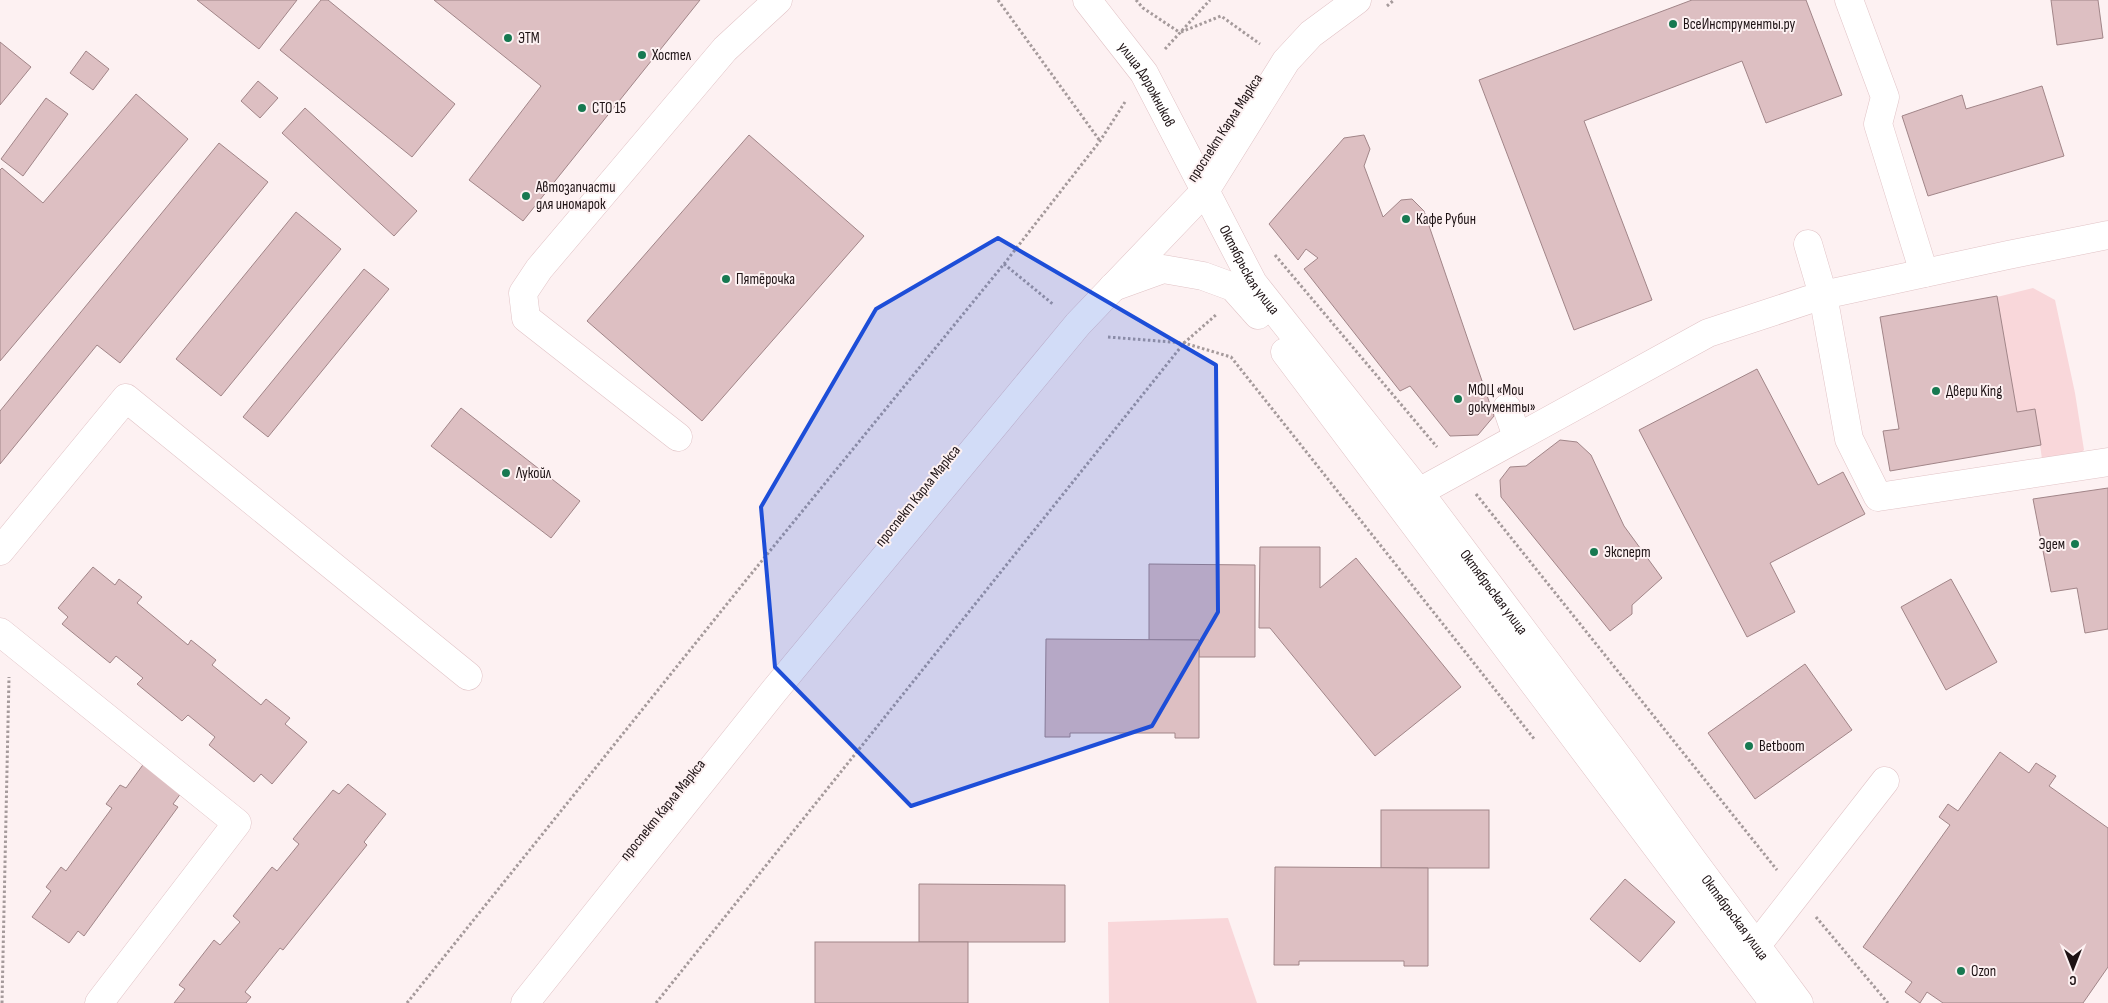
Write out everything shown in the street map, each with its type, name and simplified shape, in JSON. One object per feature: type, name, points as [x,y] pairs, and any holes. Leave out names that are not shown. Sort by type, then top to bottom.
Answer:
[{"type":"main road","points":[[678,437],[526,318],[523,293],[539,269],[725,49],[778,0]]},
{"type":"main road","name":"улица Дорожников","points":[[1087,0],[1144,73],[1201,184]]},
{"type":"main road","name":"проспект Карла Маркса","points":[[509,1003],[805,634],[1066,316],[1201,184],[1274,54],[1306,23],[1336,0]]},
{"type":"main road","points":[[525,1003],[786,676],[1078,324],[1113,287],[1201,184],[1286,61],[1311,34],[1357,0]]},
{"type":"main road","points":[[1849,0],[1884,97],[1878,124],[1924,273]]},
{"type":"main road","name":"Октябрьская улица","points":[[1201,184],[1246,288],[1419,492],[1799,1003]]},
{"type":"main road","points":[[1419,492],[1708,334],[1823,295],[2108,235]]},
{"type":"main road","points":[[1808,244],[1823,295],[1849,438],[1878,497],[2108,462]]},
{"type":"main road","points":[[1113,287],[1163,269],[1203,276],[1233,287],[1246,288],[1774,1003]]},
{"type":"main road","points":[[0,550],[126,398],[468,676]]},
{"type":"main road","points":[[1507,408],[1517,437]]},
{"type":"main road","points":[[5,635],[237,823],[99,1003]]},
{"type":"main road","points":[[1756,944],[1798,894],[1885,781]]},
{"type":"path","points":[[406,1003],[747,579],[1004,264],[1100,141],[998,0]]},
{"type":"path","points":[[1136,0],[1143,8],[1179,32]]},
{"type":"path","points":[[1179,32],[1210,0]]},
{"type":"path","points":[[1179,32],[1221,16],[1274,54]]},
{"type":"path","points":[[656,1003],[1184,343],[1246,288],[1270,249],[1457,471],[1888,1003]]},
{"type":"path","points":[[1184,343],[1231,357],[1540,746]]},
{"type":"path","points":[[2,1003],[5,635]]},
{"type":"highlighted area","points":[[998,238],[1216,365],[1218,612],[1152,726],[911,806],[775,667],[761,507],[876,309]]},
{"type":"shaded area","points":[[2033,288],[2055,300],[2075,393],[2084,450],[2074,458],[2042,459],[2035,409],[2017,412],[1997,297]]},
{"type":"shaded area","points":[[1228,918],[1257,1003],[1109,1003],[1108,922]]},
{"type":"building","points":[[197,0],[297,0],[259,49]]},
{"type":"building","points":[[321,0],[328,0],[455,104],[412,157],[280,50]]},
{"type":"building","points":[[434,0],[700,0],[523,221],[469,180],[541,86]]},
{"type":"building","points":[[1692,0],[1806,0],[1842,95],[1766,123],[1742,61],[1584,121],[1652,300],[1574,330],[1479,80]]},
{"type":"building","points":[[2051,0],[2098,0],[2103,38],[2057,45]]},
{"type":"building","points":[[0,42],[31,67],[0,105]]},
{"type":"building","points":[[86,51],[109,69],[93,90],[70,73]]},
{"type":"building","points":[[258,81],[278,98],[260,118],[241,101]]},
{"type":"building","points":[[2042,86],[2064,156],[1928,196],[1902,116],[1962,95],[1966,109]]},
{"type":"building","points":[[136,94],[188,139],[0,361],[0,170],[2,168],[43,203]]},
{"type":"building","points":[[46,98],[68,114],[23,176],[1,159]]},
{"type":"building","points":[[305,108],[417,211],[394,236],[282,133]]},
{"type":"building","name":"Пятёрочка","points":[[749,135],[864,236],[702,421],[587,321]]},
{"type":"building","points":[[1364,135],[1370,149],[1364,166],[1383,217],[1401,200],[1412,199],[1424,211],[1494,416],[1478,435],[1450,436],[1410,386],[1400,391],[1304,269],[1318,258],[1306,249],[1298,260],[1269,224],[1344,138]]},
{"type":"building","points":[[219,143],[268,182],[120,363],[97,345],[0,464],[0,411]]},
{"type":"building","points":[[296,212],[341,249],[221,396],[176,359]]},
{"type":"building","points":[[364,269],[389,289],[268,437],[243,417]]},
{"type":"building","points":[[1997,296],[2017,412],[2035,409],[2041,445],[1890,471],[1883,431],[1899,429],[1880,317]]},
{"type":"building","points":[[1757,369],[1818,485],[1843,472],[1865,514],[1770,563],[1795,612],[1747,637],[1639,430]]},
{"type":"building","name":"Лукойл","points":[[461,408],[580,501],[551,538],[431,446]]},
{"type":"building","name":"Эксперт","points":[[1560,440],[1577,442],[1591,455],[1624,526],[1662,578],[1632,605],[1632,614],[1610,631],[1501,497],[1500,480],[1510,467],[1526,466]]},
{"type":"building","name":"Эдем","points":[[2108,488],[2108,629],[2085,633],[2077,588],[2051,592],[2033,499]]},
{"type":"building","points":[[1260,547],[1320,547],[1320,588],[1356,558],[1461,687],[1375,756],[1270,628],[1259,628]]},
{"type":"building","points":[[1149,564],[1255,565],[1255,657],[1199,657],[1199,640],[1149,640]]},
{"type":"building","points":[[93,567],[115,585],[119,579],[142,597],[137,603],[188,645],[191,640],[216,660],[212,665],[261,705],[266,699],[290,718],[285,724],[307,742],[272,784],[261,774],[254,782],[209,745],[215,737],[188,715],[182,721],[137,684],[143,678],[116,656],[110,663],[62,624],[68,617],[58,608]]},
{"type":"building","points":[[1951,579],[1997,662],[1946,690],[1901,607]]},
{"type":"building","points":[[1046,639],[1199,640],[1199,738],[1175,738],[1175,733],[1070,733],[1070,737],[1045,737]]},
{"type":"building","points":[[1805,664],[1852,730],[1755,799],[1708,733]]},
{"type":"building","points":[[2000,752],[2029,773],[2036,763],[2056,776],[2049,786],[2108,828],[2108,967],[2083,1003],[1943,1003],[1927,992],[1920,1003],[1905,992],[1912,982],[1863,947],[1950,825],[1939,817],[1948,804],[1958,811]]},
{"type":"building","points":[[145,762],[184,789],[173,804],[178,807],[84,936],[78,931],[69,943],[32,917],[51,891],[46,887],[61,867],[66,871],[112,808],[106,804],[120,785],[126,788]]},
{"type":"building","points":[[348,784],[386,814],[364,842],[367,845],[283,950],[280,948],[245,992],[251,997],[246,1003],[174,1003],[185,989],[179,985],[214,940],[220,945],[240,922],[233,916],[272,867],[277,871],[299,844],[293,839],[333,790],[339,794]]},
{"type":"building","points":[[1381,810],[1489,810],[1489,868],[1381,868]]},
{"type":"building","points":[[1275,867],[1428,868],[1428,966],[1404,966],[1404,961],[1299,961],[1299,965],[1274,965]]},
{"type":"building","points":[[1625,879],[1675,922],[1640,962],[1590,919]]},
{"type":"building","points":[[919,884],[1065,885],[1065,942],[919,942]]},
{"type":"building","points":[[815,942],[968,942],[968,1003],[815,1003]]},
{"type":"place","name":"ВсеИнструменты.ру","points":[[1673,24]]},
{"type":"place","name":"ЭТМ","points":[[508,38]]},
{"type":"place","name":"Хостел","points":[[642,55]]},
{"type":"place","name":"СТО 15","points":[[582,108]]},
{"type":"place","name":"Автозапчасти для иномарок","points":[[526,196]]},
{"type":"place","name":"Кафе Рубин","points":[[1406,219]]},
{"type":"place","name":"Пятёрочка","points":[[726,279]]},
{"type":"place","name":"Двери King","points":[[1936,391]]},
{"type":"place","name":"МФЦ «Мои документы»","points":[[1458,399]]},
{"type":"place","name":"Лукойл","points":[[506,473]]},
{"type":"place","name":"Эдем","points":[[2075,544]]},
{"type":"place","name":"Эксперт","points":[[1594,552]]},
{"type":"place","name":"Betboom","points":[[1749,746]]},
{"type":"place","name":"Ozon","points":[[1961,971]]}]
